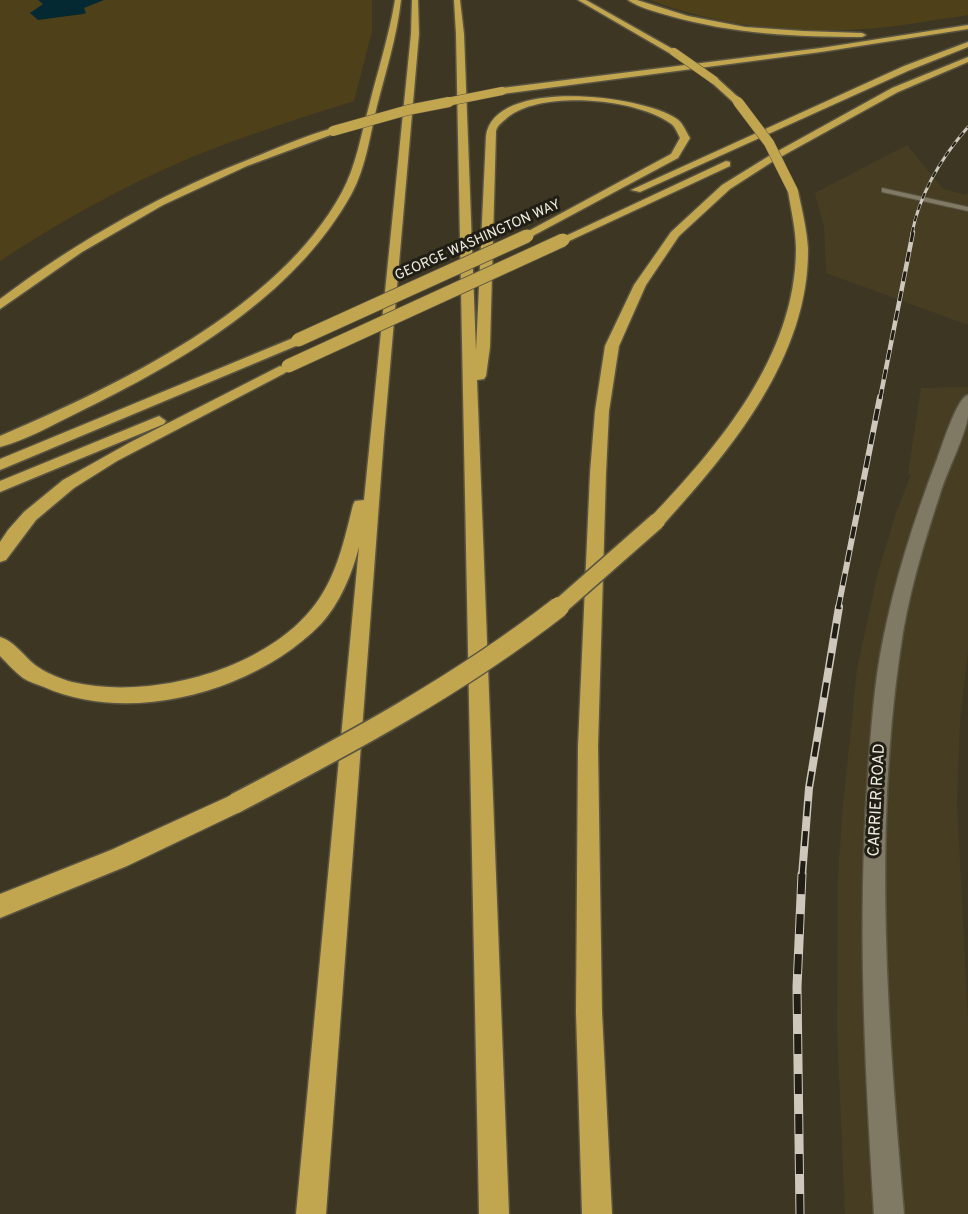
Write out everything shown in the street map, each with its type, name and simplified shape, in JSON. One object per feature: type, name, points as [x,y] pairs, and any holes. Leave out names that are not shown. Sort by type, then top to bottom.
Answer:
[{"type":"highway","points":[[0,442],[79,405],[184,348],[251,302],[305,252],[334,214],[355,176],[398,0]]},
{"type":"highway","points":[[310,1214],[377,436],[415,34],[415,0]]},
{"type":"highway","points":[[457,0],[472,429],[494,1214]]},
{"type":"highway","points":[[0,906],[119,858],[236,802],[362,736],[460,677],[551,613],[604,570],[657,521],[718,454],[750,407],[777,355],[798,290],[801,262],[800,223],[794,191],[774,147],[759,125],[714,80],[674,52],[582,0]]},
{"type":"highway","points":[[631,0],[660,11],[706,22],[788,33],[866,35],[968,22]]},
{"type":"highway","points":[[0,305],[60,259],[134,214],[206,179],[333,131],[408,110],[502,91],[821,50],[968,27]]},
{"type":"highway","name":"GEORGE WASHINGTON WAY","points":[[0,465],[298,340],[907,68],[968,44]]},
{"type":"highway","points":[[764,147],[968,59]]},
{"type":"highway","points":[[597,1214],[589,1012],[588,746],[593,564],[601,432],[612,346],[640,285],[675,234],[701,208],[750,171],[895,90]]},
{"type":"highway","points":[[472,429],[483,348],[491,142],[495,124],[505,114],[530,104],[558,99],[592,98],[626,102],[654,110],[676,122],[683,129],[686,139],[684,148],[675,156],[527,237]]},
{"type":"highway","points":[[0,487],[284,368],[735,159]]},
{"type":"highway","points":[[0,556],[12,535],[34,510],[82,474],[284,368]]},
{"type":"highway","points":[[0,644],[7,654],[24,668],[46,681],[73,691],[103,695],[142,695],[180,690],[218,681],[257,663],[285,646],[303,630],[337,587],[351,551],[377,436]]},
{"type":"street","name":"CARRIER ROAD","points":[[889,1214],[879,1087],[874,948],[875,802],[883,708],[892,642],[918,531],[968,399]]},
{"type":"lane","points":[[885,190],[968,209]]},
{"type":"shaded area","points":[[0,0],[372,0],[372,31],[354,101],[248,136],[161,171],[90,206],[0,261]]},
{"type":"shaded area","points":[[650,0],[968,0],[968,15],[876,28],[809,31],[728,22],[675,9]]},
{"type":"shaded area","points":[[907,145],[943,189],[966,195],[968,192],[968,325],[826,273],[824,227],[815,193]]},
{"type":"shaded area","points":[[968,387],[968,650],[960,722],[957,803],[968,1022],[968,1214],[845,1214],[837,1028],[838,879],[857,669],[877,576],[896,513],[911,475],[908,474],[921,388]]},
{"type":"water","points":[[38,0],[104,0],[84,8],[86,13],[83,14],[38,20],[30,13],[43,4]]},
{"type":"railway","points":[[912,233],[926,190],[949,151],[968,127]]},
{"type":"railway","points":[[880,399],[913,232]]},
{"type":"railway","points":[[838,609],[880,397]]},
{"type":"railway","points":[[802,876],[809,788],[839,607]]},
{"type":"railway","points":[[800,1214],[797,987],[802,874]]}]
